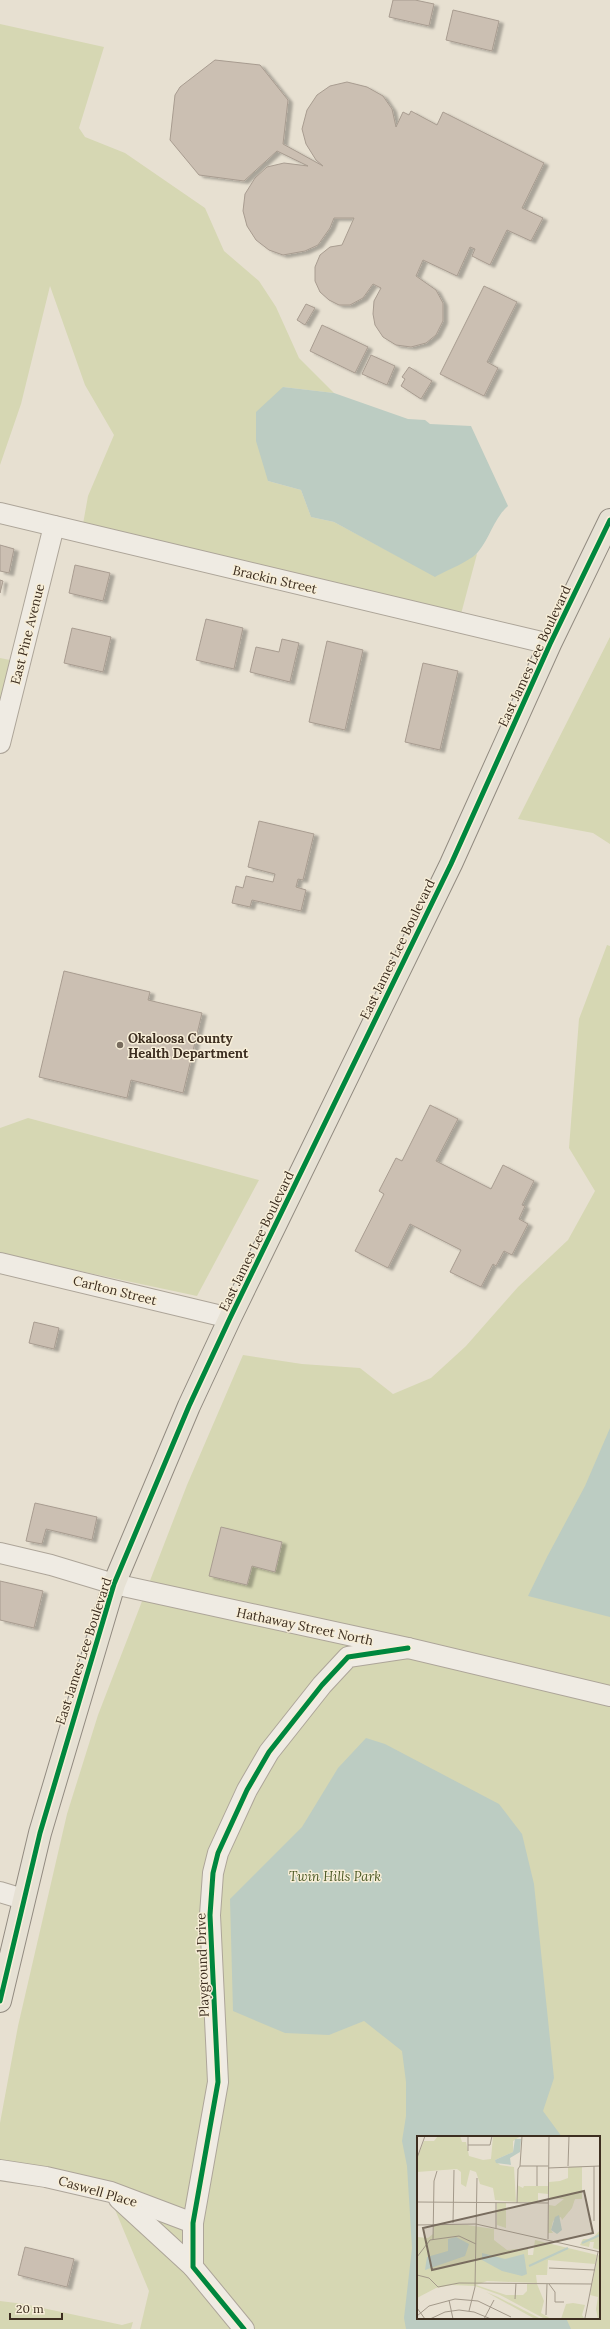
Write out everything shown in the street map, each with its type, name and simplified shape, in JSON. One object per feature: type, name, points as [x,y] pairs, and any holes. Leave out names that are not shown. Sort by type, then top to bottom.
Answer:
[{"type":"main road","name":"East James Lee Boulevard","points":[[0,2001],[23,1900],[64,1747],[114,1584],[189,1406],[230,1318],[451,864],[550,644],[610,520]]},
{"type":"street","name":"Brackin Street","points":[[0,513],[550,644]]},
{"type":"street","name":"East Pine Avenue","points":[[0,743],[54,526]]},
{"type":"street","name":"Carlton Street","points":[[0,1263],[230,1318]]},
{"type":"street","name":"Hathaway Street North","points":[[0,1553],[51,1565],[114,1584],[408,1648],[610,1696]]},
{"type":"street","name":"Playground Drive","points":[[193,2267],[193,2223],[218,2082],[210,1915],[213,1873],[218,1853],[247,1790],[270,1752],[313,1696],[348,1656],[408,1648]]},
{"type":"street","points":[[0,1892],[23,1900]]},
{"type":"street","name":"Caswell Place","points":[[0,2170],[46,2177],[111,2192],[193,2223]]},
{"type":"street","points":[[111,2192],[193,2267],[244,2329]]},
{"type":"green space","points":[[0,24],[104,47],[79,128],[85,137],[125,153],[205,208],[224,251],[259,281],[276,307],[299,358],[334,393],[283,387],[268,481],[301,490],[311,517],[334,522],[435,576],[477,554],[461,614],[83,524],[88,496],[114,435],[85,385],[50,286],[21,404],[0,465]]},
{"type":"green space","points":[[610,637],[610,844],[593,833],[518,819]]},
{"type":"green space","points":[[0,658],[10,660],[0,702]]},
{"type":"green space","name":"Twin Hills Park","points":[[607,945],[610,946],[610,2329],[140,2329],[149,2291],[111,2200],[0,2170],[0,2123],[18,2026],[67,1814],[98,1715],[187,1485],[243,1355],[302,1364],[360,1368],[393,1394],[431,1378],[466,1346],[518,1287],[568,1240],[595,1191],[569,1148],[579,1019]]},
{"type":"green space","points":[[28,1118],[259,1180],[197,1296],[0,1254],[0,1128]]},
{"type":"green space","points":[[0,2301],[24,2304],[122,2325],[133,2322],[131,2329],[0,2329]]},
{"type":"shaded area","points":[[283,387],[334,393],[408,419],[425,420],[430,424],[471,426],[508,506],[499,516],[486,541],[478,552],[464,562],[435,577],[334,522],[311,517],[301,490],[268,481],[256,441],[256,412]]},
{"type":"shaded area","points":[[610,1428],[610,1617],[528,1596],[585,1486]]},
{"type":"shaded area","points":[[366,1738],[385,1744],[499,1804],[522,1834],[534,1884],[554,2078],[543,2111],[561,2136],[417,2136],[417,2319],[566,2319],[571,2329],[406,2329],[404,2318],[412,2248],[407,2166],[402,2141],[406,2116],[406,2082],[402,2051],[364,2021],[329,2035],[285,2033],[233,2011],[230,1899],[302,1827],[338,1768]]},
{"type":"building","points":[[393,0],[415,0],[434,4],[429,26],[389,17]]},
{"type":"building","points":[[453,10],[499,21],[492,51],[446,40]]},
{"type":"building","points":[[215,60],[260,65],[288,100],[283,144],[323,166],[316,160],[306,144],[302,129],[307,110],[317,95],[330,86],[347,82],[367,87],[383,96],[392,109],[396,127],[403,112],[409,115],[411,111],[437,125],[443,112],[544,163],[522,208],[543,218],[531,241],[507,230],[490,265],[472,256],[475,249],[470,247],[457,276],[423,260],[416,276],[436,290],[443,303],[443,321],[436,335],[426,343],[411,347],[396,345],[383,337],[375,325],[373,314],[374,301],[381,288],[373,284],[363,298],[350,305],[339,305],[329,300],[320,292],[315,281],[315,267],[320,255],[330,247],[342,245],[354,218],[334,218],[330,228],[318,245],[305,251],[283,255],[269,250],[256,240],[247,226],[243,211],[245,194],[255,178],[267,167],[284,163],[308,166],[277,151],[244,181],[199,175],[170,140],[175,95],[180,87]]},
{"type":"building","points":[[484,286],[517,302],[487,362],[498,368],[484,396],[440,374]]},
{"type":"building","points":[[306,304],[315,308],[305,325],[297,320]]},
{"type":"building","points":[[322,325],[368,347],[355,373],[310,351]]},
{"type":"building","points":[[371,355],[395,366],[387,385],[362,374]]},
{"type":"building","points":[[409,367],[432,381],[421,399],[401,386],[405,379],[402,377]]},
{"type":"building","points":[[0,545],[14,549],[9,573],[0,571]]},
{"type":"building","points":[[75,565],[110,573],[103,601],[69,593]]},
{"type":"building","points":[[0,580],[3,581],[0,593]]},
{"type":"building","points":[[206,619],[243,628],[234,669],[196,660]]},
{"type":"building","points":[[72,628],[111,637],[103,672],[64,663]]},
{"type":"building","points":[[282,639],[299,643],[290,682],[250,672],[256,647],[279,652]]},
{"type":"building","points":[[327,641],[363,650],[345,730],[309,722]]},
{"type":"building","points":[[423,663],[458,671],[440,750],[405,742]]},
{"type":"building","points":[[259,821],[314,834],[303,880],[298,879],[296,887],[306,890],[301,911],[252,900],[250,907],[232,903],[236,886],[243,888],[246,876],[273,882],[275,874],[248,867]]},
{"type":"building","name":"Okaloosa County Health Department","points":[[64,971],[150,992],[148,1000],[202,1013],[183,1093],[131,1080],[127,1098],[39,1077]]},
{"type":"building","points":[[430,1105],[458,1119],[436,1161],[491,1189],[503,1165],[534,1181],[522,1205],[525,1206],[519,1219],[528,1224],[512,1255],[504,1251],[496,1266],[493,1264],[481,1287],[450,1272],[461,1250],[410,1224],[388,1268],[355,1251],[384,1194],[379,1191],[396,1158],[402,1161]]},
{"type":"building","points":[[34,1322],[59,1328],[54,1349],[29,1343]]},
{"type":"building","points":[[35,1503],[97,1517],[92,1540],[46,1529],[42,1544],[26,1541]]},
{"type":"building","points":[[221,1527],[282,1542],[275,1572],[252,1566],[247,1585],[209,1576]]},
{"type":"building","points":[[0,1581],[43,1591],[34,1628],[0,1620]]},
{"type":"building","points":[[25,2247],[74,2259],[67,2287],[18,2275]]},
{"type":"cycle path","points":[[0,2001],[40,1833],[114,1584],[189,1406],[230,1318],[451,864],[550,644],[610,520]]},
{"type":"cycle path","points":[[244,2329],[193,2267],[193,2223],[218,2082],[210,1915],[213,1873],[218,1853],[247,1790],[269,1752],[322,1685],[348,1657],[408,1648]]},
{"type":"place","name":"Okaloosa County Health Department","points":[[120,1045]]}]
